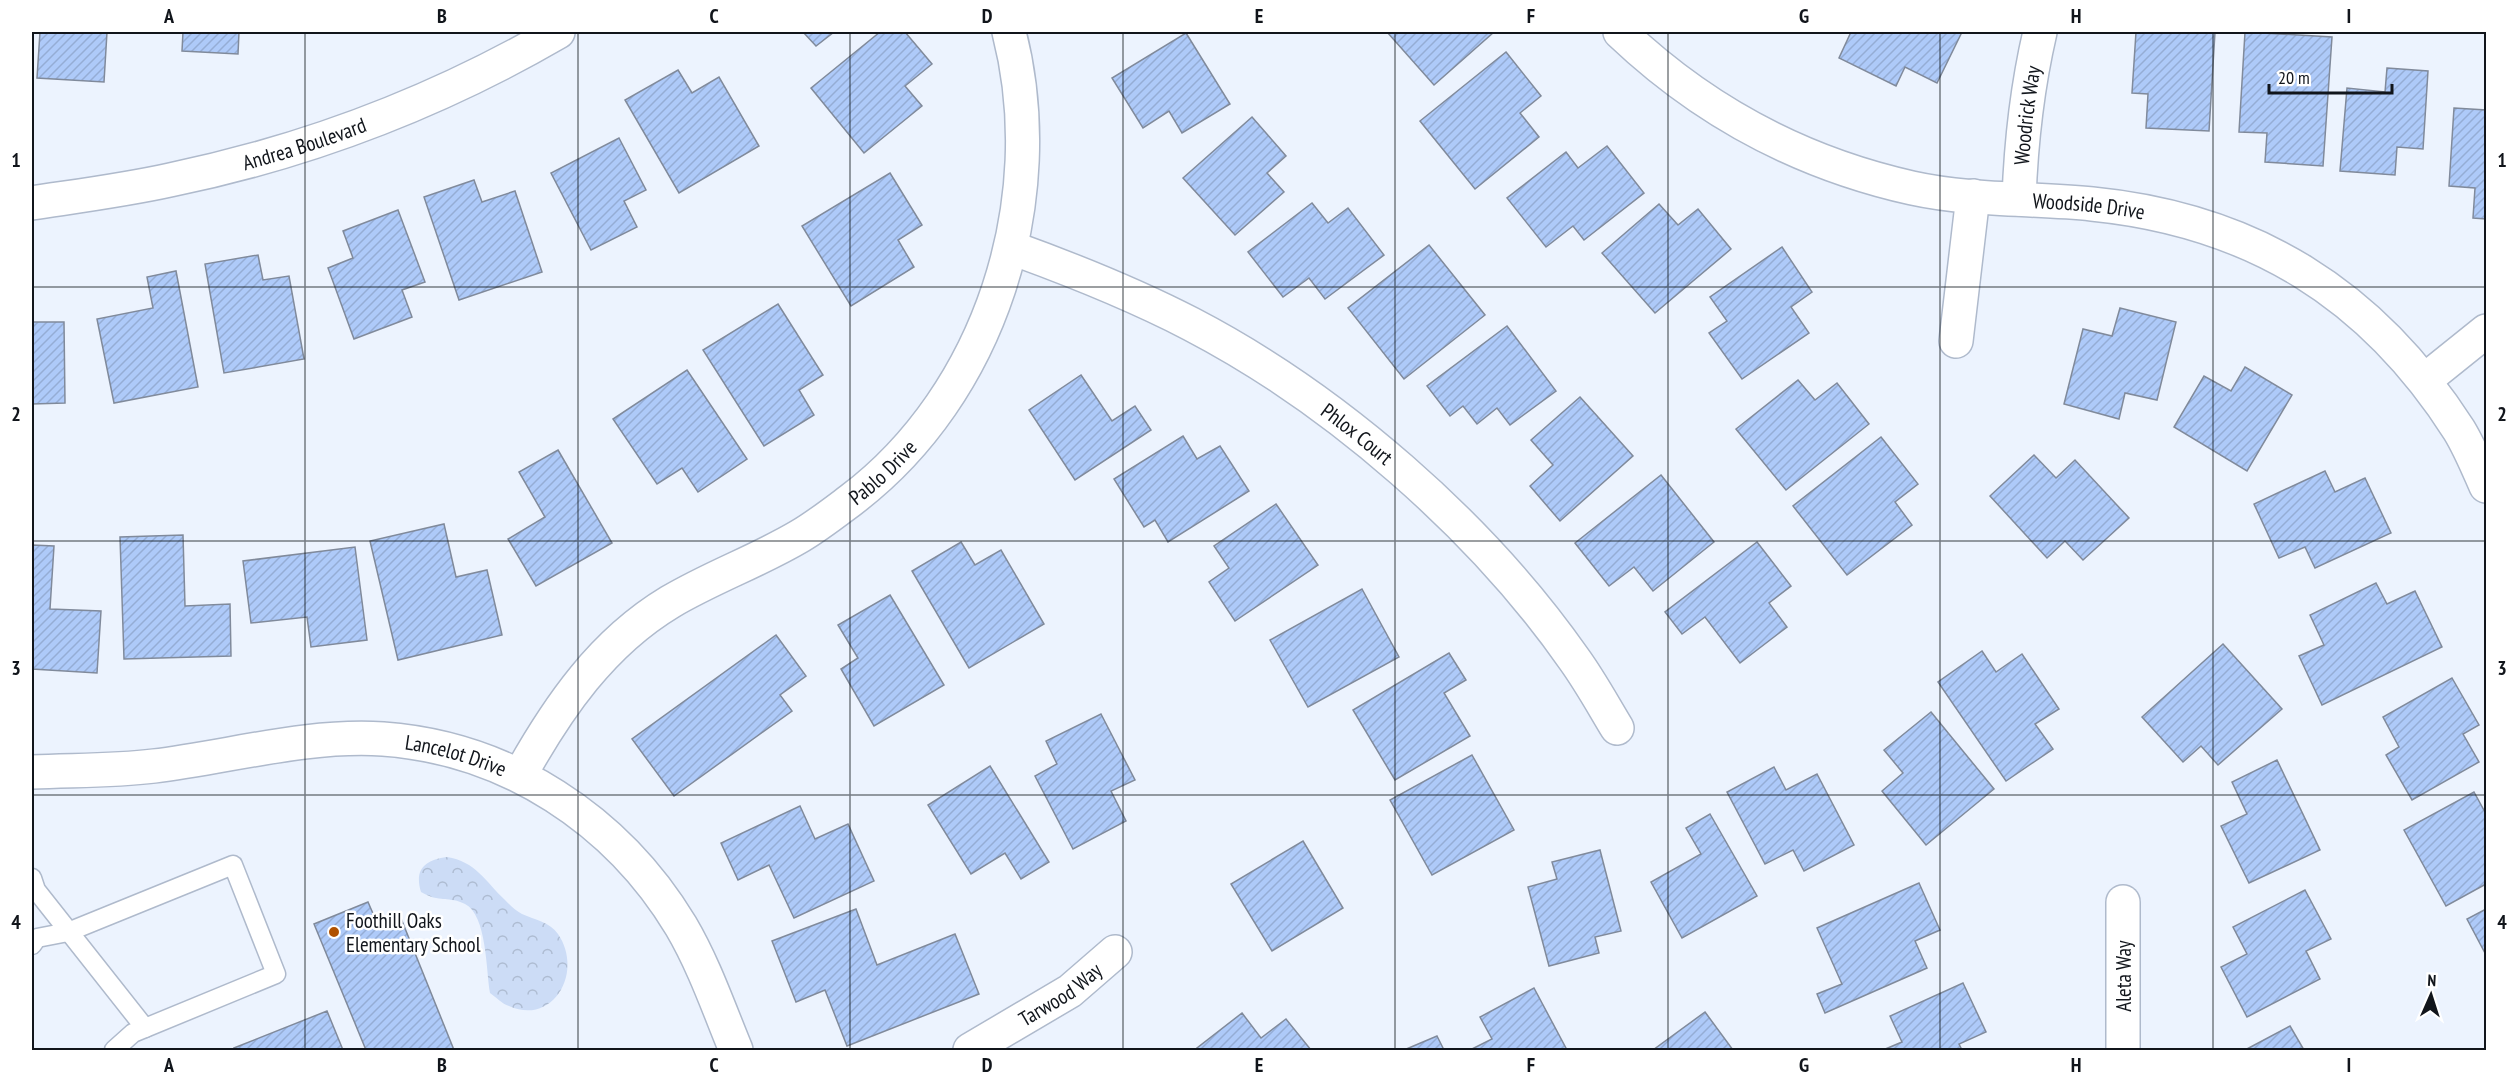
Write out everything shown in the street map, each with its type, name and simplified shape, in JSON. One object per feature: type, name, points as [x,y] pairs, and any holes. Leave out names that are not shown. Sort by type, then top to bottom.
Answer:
[{"type":"street","name":"Andrea Boulevard","points":[[32,203],[170,180],[263,157],[354,127],[443,91],[558,32]]},
{"type":"street","name":"Pablo Drive","points":[[520,775],[549,722],[583,677],[623,637],[668,604],[800,536],[853,499],[900,455],[940,405],[974,350],[999,291],[1012,248],[1022,181],[1023,117],[1009,32]]},
{"type":"street","name":"Woodside Drive","points":[[1620,32],[1647,57],[1695,94],[1746,126],[1799,153],[1857,174],[1915,189],[2019,200],[2092,204],[2162,214],[2223,231],[2308,273],[2382,332],[2425,380],[2461,433],[2487,486]]},
{"type":"street","name":"Woodrick Way","points":[[2019,200],[2021,135],[2040,32]]},
{"type":"street","points":[[1956,341],[1973,196]]},
{"type":"street","name":"Phlox Court","points":[[1012,248],[1085,275],[1191,325],[1260,364],[1356,432],[1445,510],[1526,597],[1575,659],[1617,728]]},
{"type":"street","points":[[2425,380],[2487,331]]},
{"type":"street","name":"Lancelot Drive","points":[[32,772],[152,766],[318,741],[382,739],[446,749],[520,775],[574,807],[600,827],[645,873],[681,926],[696,955],[736,1050]]},
{"type":"street","name":"Aleta Way","points":[[2123,902],[2123,1050]]},
{"type":"street","name":"Tarwood Way","points":[[970,1050],[1043,1010],[1070,991],[1115,952]]},
{"type":"lane","points":[[32,945],[37,938],[68,932],[233,865],[276,974],[133,1033],[114,1050]]},
{"type":"lane","points":[[32,878],[36,890],[145,1028]]},
{"type":"green space","points":[[439,858],[457,859],[473,868],[515,910],[547,924],[558,934],[565,949],[568,964],[566,979],[560,992],[551,1002],[539,1009],[525,1010],[506,1005],[490,993],[482,931],[472,910],[460,902],[433,897],[421,892],[419,877],[423,867]]},
{"type":"building","points":[[40,32],[107,32],[104,82],[37,78]]},
{"type":"building","points":[[183,32],[239,32],[238,54],[182,51]]},
{"type":"building","points":[[803,32],[834,32],[816,46]]},
{"type":"building","points":[[880,32],[905,32],[932,64],[905,86],[922,106],[864,153],[811,88]]},
{"type":"building","points":[[1387,32],[1494,32],[1434,85]]},
{"type":"building","points":[[1851,32],[1962,32],[1937,83],[1905,67],[1896,86],[1839,58]]},
{"type":"building","points":[[2136,32],[2215,32],[2209,131],[2146,128],[2148,94],[2132,93]]},
{"type":"building","points":[[2245,32],[2332,37],[2323,166],[2265,162],[2267,133],[2239,132]]},
{"type":"building","points":[[1186,33],[1230,104],[1182,133],[1169,111],[1143,128],[1112,78]]},
{"type":"building","points":[[1506,52],[1541,96],[1520,113],[1539,137],[1475,189],[1420,121]]},
{"type":"building","points":[[2387,68],[2428,71],[2423,149],[2397,147],[2395,175],[2340,171],[2347,88],[2385,92]]},
{"type":"building","points":[[678,70],[692,93],[719,77],[759,146],[679,193],[625,100]]},
{"type":"building","points":[[2454,108],[2486,110],[2486,219],[2473,218],[2475,188],[2449,186]]},
{"type":"building","points":[[1252,117],[1286,156],[1267,173],[1284,192],[1235,235],[1183,178]]},
{"type":"building","points":[[619,138],[646,190],[624,201],[637,227],[591,250],[551,173]]},
{"type":"building","points":[[1607,146],[1644,193],[1584,240],[1573,226],[1546,247],[1507,198],[1566,152],[1578,168]]},
{"type":"building","points":[[890,173],[922,225],[898,240],[914,267],[851,306],[802,226]]},
{"type":"building","points":[[474,180],[482,202],[515,191],[542,272],[459,300],[424,197]]},
{"type":"building","points":[[1312,203],[1328,223],[1348,208],[1384,255],[1325,299],[1309,278],[1283,297],[1248,252]]},
{"type":"building","points":[[1659,204],[1678,225],[1698,209],[1731,249],[1655,313],[1602,253]]},
{"type":"building","points":[[398,210],[425,282],[402,290],[412,317],[354,339],[328,268],[353,258],[343,231]]},
{"type":"building","points":[[1429,245],[1485,315],[1404,379],[1348,308]]},
{"type":"building","points":[[1782,247],[1812,292],[1791,307],[1809,333],[1742,379],[1709,333],[1727,321],[1710,297]]},
{"type":"building","points":[[258,255],[263,280],[289,276],[304,359],[224,373],[205,264]]},
{"type":"building","points":[[176,271],[198,387],[114,403],[97,319],[153,308],[147,277]]},
{"type":"building","points":[[32,295],[33,322],[64,322],[65,403],[32,404]]},
{"type":"building","points":[[778,304],[823,375],[799,390],[814,415],[764,446],[703,350]]},
{"type":"building","points":[[2120,308],[2176,322],[2157,400],[2125,393],[2119,419],[2064,404],[2083,329],[2112,336]]},
{"type":"building","points":[[1507,326],[1556,391],[1510,425],[1497,408],[1477,424],[1463,406],[1450,416],[1427,386]]},
{"type":"building","points":[[2245,367],[2292,395],[2247,471],[2174,427],[2204,376],[2231,391]]},
{"type":"building","points":[[687,370],[747,459],[698,492],[682,468],[657,484],[613,419]]},
{"type":"building","points":[[1081,375],[1112,421],[1135,406],[1151,430],[1075,480],[1029,410]]},
{"type":"building","points":[[1798,380],[1815,400],[1837,383],[1869,424],[1786,490],[1736,429]]},
{"type":"building","points":[[1580,397],[1633,456],[1560,521],[1530,486],[1553,465],[1531,440]]},
{"type":"building","points":[[1183,436],[1197,459],[1220,446],[1249,491],[1168,542],[1155,520],[1144,527],[1114,479]]},
{"type":"building","points":[[1881,437],[1918,484],[1895,502],[1912,525],[1847,575],[1793,506]]},
{"type":"building","points":[[558,450],[612,543],[536,586],[508,539],[545,517],[519,472]]},
{"type":"building","points":[[2034,455],[2056,478],[2075,460],[2129,518],[2083,560],[2065,541],[2047,558],[1990,496]]},
{"type":"building","points":[[2325,471],[2335,492],[2365,478],[2391,533],[2315,568],[2305,547],[2279,558],[2254,504]]},
{"type":"building","points":[[1661,475],[1714,542],[1653,591],[1634,567],[1609,586],[1575,543]]},
{"type":"building","points":[[1276,504],[1318,565],[1235,621],[1209,582],[1229,568],[1214,546]]},
{"type":"building","points":[[444,524],[456,577],[487,570],[502,635],[398,660],[370,541]]},
{"type":"building","points":[[183,535],[185,606],[230,604],[231,656],[124,659],[120,537]]},
{"type":"building","points":[[961,542],[975,565],[1001,550],[1044,624],[969,668],[912,571]]},
{"type":"building","points":[[1757,542],[1791,586],[1769,603],[1787,627],[1740,663],[1705,617],[1682,634],[1665,612]]},
{"type":"building","points":[[32,545],[54,546],[50,609],[101,611],[97,673],[32,669]]},
{"type":"building","points":[[355,547],[367,640],[311,647],[307,617],[251,623],[243,561]]},
{"type":"building","points":[[2376,583],[2387,604],[2415,591],[2442,647],[2322,705],[2299,656],[2324,645],[2310,615]]},
{"type":"building","points":[[1362,589],[1399,657],[1308,707],[1270,640]]},
{"type":"building","points":[[890,595],[944,685],[874,726],[841,669],[858,658],[838,625]]},
{"type":"building","points":[[776,635],[806,676],[780,695],[792,711],[674,796],[632,739]]},
{"type":"building","points":[[2223,644],[2282,709],[2218,765],[2201,746],[2183,762],[2142,717]]},
{"type":"building","points":[[1982,651],[1996,672],[2022,654],[2059,709],[2035,724],[2053,749],[2006,781],[1938,682]]},
{"type":"building","points":[[1449,653],[1466,680],[1444,693],[1470,736],[1395,780],[1353,710]]},
{"type":"building","points":[[2452,678],[2479,725],[2463,734],[2479,762],[2412,800],[2386,755],[2399,747],[2383,717]]},
{"type":"building","points":[[1931,712],[1994,789],[1926,845],[1882,791],[1903,773],[1884,750]]},
{"type":"building","points":[[1101,714],[1135,780],[1111,791],[1126,821],[1073,849],[1035,776],[1057,764],[1046,741]]},
{"type":"building","points":[[1472,755],[1514,830],[1432,875],[1390,800]]},
{"type":"building","points":[[2277,760],[2320,850],[2249,883],[2221,826],[2247,814],[2232,782]]},
{"type":"building","points":[[990,766],[1049,862],[1021,879],[1005,853],[971,874],[928,805]]},
{"type":"building","points":[[1774,767],[1786,790],[1817,774],[1854,845],[1804,871],[1793,850],[1765,864],[1727,792]]},
{"type":"building","points":[[2474,792],[2486,814],[2486,884],[2446,906],[2404,830]]},
{"type":"building","points":[[800,806],[815,839],[848,824],[874,881],[794,918],[769,865],[738,880],[721,843]]},
{"type":"building","points":[[1710,814],[1757,896],[1682,938],[1651,882],[1701,854],[1686,828]]},
{"type":"building","points":[[1303,841],[1343,908],[1272,951],[1231,884]]},
{"type":"building","points":[[1600,850],[1621,931],[1595,937],[1599,953],[1549,966],[1528,887],[1557,879],[1552,862]]},
{"type":"building","points":[[1919,883],[1940,930],[1915,941],[1927,968],[1825,1013],[1817,994],[1842,984],[1817,928]]},
{"type":"building","points":[[2305,890],[2331,939],[2306,951],[2320,979],[2247,1017],[2221,967],[2247,954],[2233,927]]},
{"type":"building","points":[[368,902],[378,925],[400,916],[454,1050],[366,1050],[314,924]]},
{"type":"building","points":[[856,909],[877,965],[955,934],[979,994],[847,1046],[825,990],[796,1002],[772,941]]},
{"type":"building","points":[[2486,909],[2486,955],[2467,919]]},
{"type":"building","points":[[1963,983],[1986,1032],[1959,1044],[1962,1050],[1883,1050],[1902,1042],[1890,1016]]},
{"type":"building","points":[[1534,988],[1567,1050],[1470,1050],[1492,1039],[1480,1017]]},
{"type":"building","points":[[327,1011],[343,1050],[235,1050],[234,1048]]},
{"type":"building","points":[[1705,1012],[1733,1050],[1653,1050]]},
{"type":"building","points":[[1242,1013],[1261,1038],[1286,1019],[1311,1050],[1200,1050],[1197,1048]]},
{"type":"building","points":[[2290,1026],[2304,1050],[2245,1050]]},
{"type":"building","points":[[1437,1036],[1444,1050],[1404,1050]]},
{"type":"place","name":"Foothill Oaks Elementary School","points":[[334,932]]}]
